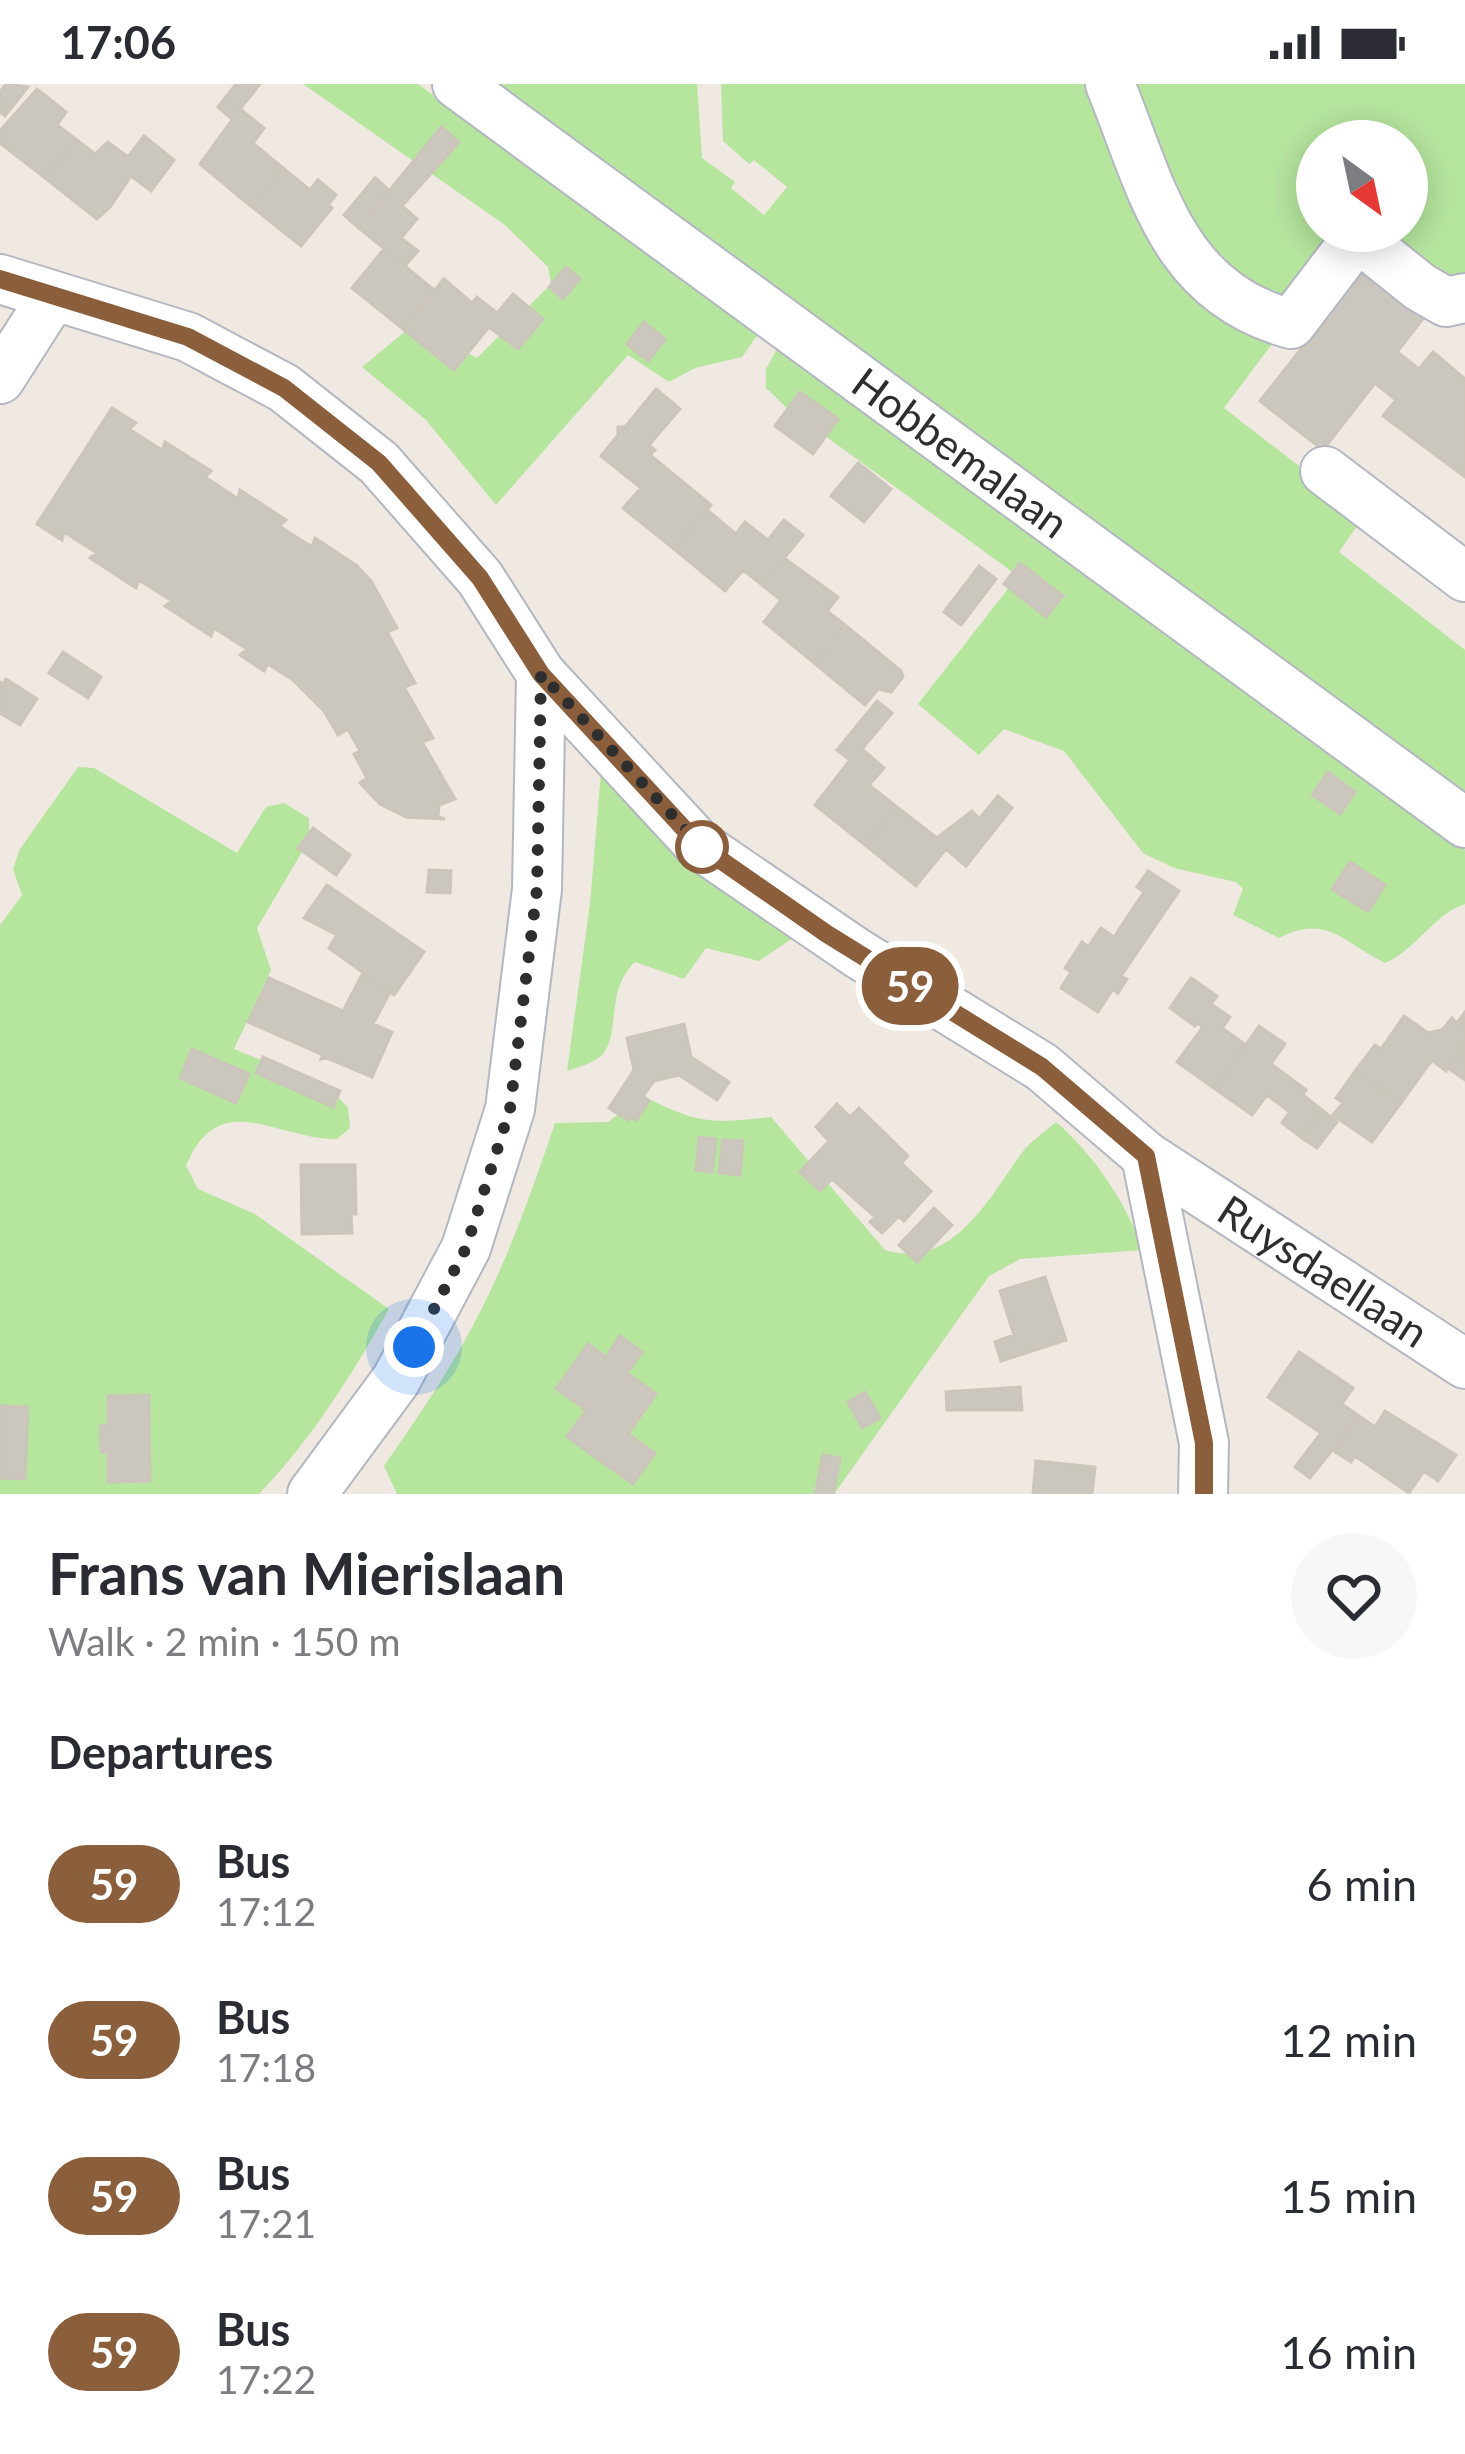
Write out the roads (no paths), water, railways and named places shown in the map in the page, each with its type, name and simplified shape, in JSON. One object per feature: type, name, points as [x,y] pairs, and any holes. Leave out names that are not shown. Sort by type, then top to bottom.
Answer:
[{"type":"street","name":"Hobbemalaan","points":[[457,84],[1465,823]]},
{"type":"street","points":[[1110,84],[1177,245],[1222,292],[1291,324],[1341,252]]},
{"type":"street","points":[[1364,252],[1446,302],[1465,298]]},
{"type":"street","name":"Ruysdaellaan","points":[[0,279],[188,337],[284,388],[379,463],[480,578],[541,674],[699,845],[839,941],[1042,1067],[1146,1156],[1465,1364]]},
{"type":"street","points":[[0,379],[53,296]]},
{"type":"street","points":[[1325,471],[1465,578]]},
{"type":"street","points":[[312,1494],[396,1380],[466,1248],[510,1109],[537,889],[541,674]]},
{"type":"street","points":[[1146,1156],[1204,1443],[1204,1494]]}]
